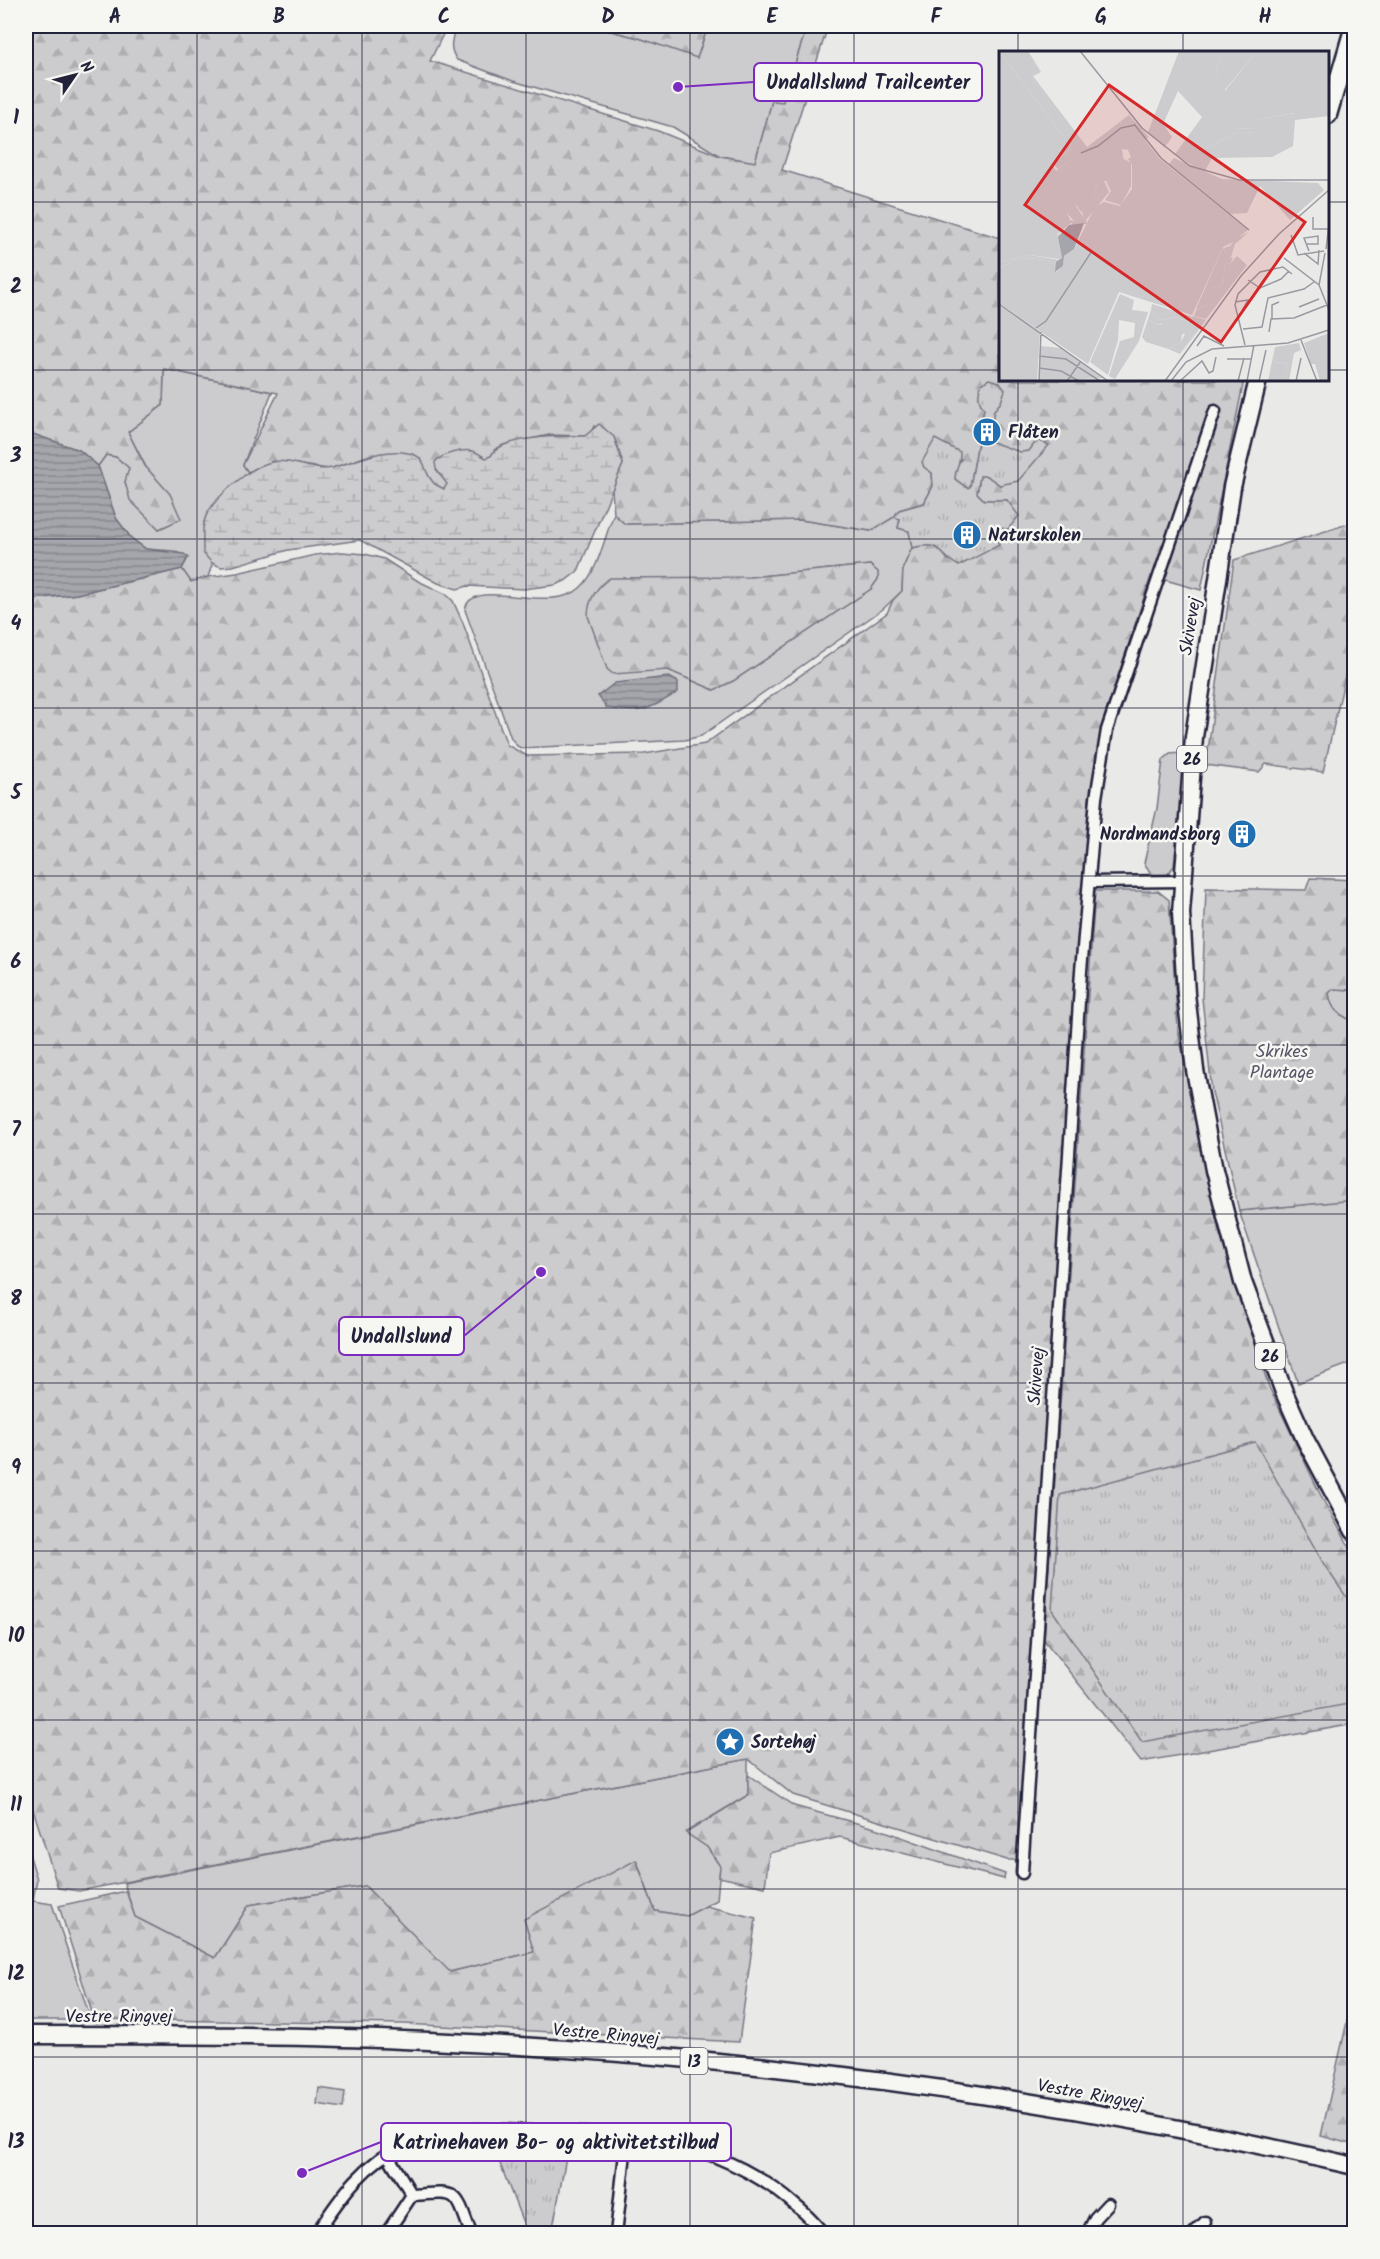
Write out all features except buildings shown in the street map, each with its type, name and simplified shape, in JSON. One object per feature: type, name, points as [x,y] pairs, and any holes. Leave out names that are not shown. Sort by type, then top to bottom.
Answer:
[{"type":"main road","points":[[1329,112],[1354,26]]},
{"type":"main road","name":"Skivevej","points":[[1258,381],[1232,487],[1194,737],[1182,881],[1181,913],[1185,976],[1195,1070],[1214,1170],[1243,1282],[1284,1392],[1310,1448],[1354,1531]]},
{"type":"main road","name":"Vestre Ringvej","points":[[26,2035],[384,2039],[621,2053],[844,2076],[990,2097],[1152,2124],[1354,2166]]},
{"type":"street","name":"Skivevej","points":[[1022,1873],[1081,971],[1096,798],[1107,730],[1215,411]]},
{"type":"street","points":[[1090,882],[1182,881]]},
{"type":"street","points":[[315,2234],[342,2193],[369,2166],[409,2142],[433,2132],[463,2129],[627,2135],[682,2145],[727,2161],[758,2178],[795,2204],[824,2234]]},
{"type":"street","points":[[616,2234],[627,2135]]},
{"type":"street","points":[[387,2154],[412,2195]]},
{"type":"street","points":[[412,2195],[448,2193],[459,2201],[471,2234]]},
{"type":"street","points":[[386,2234],[412,2195]]},
{"type":"street","points":[[1087,2234],[1095,2217],[1108,2204]]},
{"type":"street","points":[[1193,2234],[1205,2222]]},
{"type":"green space","points":[[26,26],[447,26],[430,61],[658,131],[720,156],[755,162],[772,101],[783,102],[807,26],[828,26],[782,170],[999,238],[999,381],[1244,381],[1201,590],[1151,576],[1101,728],[1089,803],[1017,1860],[1007,1860],[793,1795],[748,1759],[79,1891],[58,1888],[26,1787],[26,600],[77,594],[182,569],[191,582],[315,555],[342,552],[365,554],[384,559],[418,581],[446,594],[453,601],[507,745],[527,756],[644,754],[705,744],[887,613],[893,600],[902,591],[903,568],[912,548],[924,545],[937,547],[948,560],[999,545],[992,532],[998,528],[1007,500],[984,500],[977,493],[980,476],[987,476],[1000,485],[1029,451],[1020,453],[989,441],[994,410],[1001,402],[984,409],[970,487],[967,488],[955,479],[956,468],[961,459],[924,467],[932,473],[933,486],[924,503],[899,510],[894,517],[871,531],[801,520],[625,524],[614,514],[612,490],[623,464],[614,437],[594,426],[585,436],[549,435],[503,445],[486,458],[472,451],[440,475],[448,484],[444,490],[433,483],[425,470],[373,454],[329,469],[273,461],[248,472],[243,465],[278,393],[164,369],[163,405],[128,432],[145,466],[170,494],[181,519],[159,529],[130,500],[125,482],[129,468],[116,457],[106,455],[98,466],[79,450],[32,434],[31,422],[26,421]]},
{"type":"green space","points":[[456,26],[591,26],[639,38],[697,57],[708,26],[807,26],[783,102],[772,101],[755,162],[720,156],[673,127],[513,81],[457,60],[452,47]]},
{"type":"green space","points":[[591,26],[708,26],[697,58],[639,38]]},
{"type":"green space","points":[[164,369],[272,392],[243,465],[248,472],[208,512],[204,522],[213,562],[208,577],[191,582],[182,569],[188,558],[174,551],[146,549],[131,538],[116,518],[98,466],[106,455],[116,457],[129,468],[125,482],[159,529],[180,519],[146,467],[128,432],[163,405]]},
{"type":"green space","points":[[989,379],[999,382],[1005,390],[1001,402],[994,410],[989,441],[1020,452],[1029,451],[1037,440],[1049,445],[1018,481],[1000,485],[987,476],[980,476],[977,493],[984,500],[1007,500],[1019,516],[1008,529],[998,528],[992,532],[999,545],[959,566],[935,547],[912,548],[909,531],[898,528],[900,519],[894,517],[899,510],[924,503],[933,486],[932,473],[924,467],[922,462],[935,439],[960,452],[955,479],[967,488],[970,487],[984,409],[979,400],[979,391],[981,384]]},
{"type":"green space","points":[[599,424],[614,437],[623,464],[578,571],[555,585],[523,589],[468,586],[457,589],[438,583],[360,540],[288,550],[233,566],[221,567],[212,563],[203,553],[203,527],[213,505],[245,475],[272,462],[279,461],[325,469],[389,452],[408,453],[419,457],[429,477],[444,489],[447,484],[436,469],[435,462],[447,454],[468,451],[476,452],[486,458],[497,449],[520,440],[585,436]]},
{"type":"green space","points":[[614,514],[625,524],[801,520],[870,531],[894,517],[900,519],[898,528],[909,531],[912,548],[903,568],[902,591],[883,609],[701,736],[685,740],[521,748],[511,738],[465,610],[466,606],[468,602],[482,595],[555,598],[569,595],[587,581],[592,572]],"holes":[[[870,565],[878,572],[878,579],[871,589],[733,681],[714,690],[668,670],[750,577]]]},
{"type":"green space","points":[[1354,522],[1354,647],[1351,651],[1323,772],[1266,764],[1259,772],[1206,765],[1234,560]]},
{"type":"green space","points":[[870,565],[878,572],[878,579],[871,589],[733,681],[714,690],[668,670],[613,674],[607,669],[588,616],[594,594],[610,578],[750,577]]},
{"type":"green space","points":[[1182,753],[1185,759],[1174,866],[1167,875],[1157,877],[1144,863],[1157,808],[1163,760],[1170,754]]},
{"type":"green space","name":"Skrikes Plantage","points":[[1310,878],[1354,880],[1354,990],[1333,989],[1329,993],[1337,1011],[1354,1022],[1354,1200],[1239,1211],[1212,1092],[1202,998],[1206,888],[1306,890]]},
{"type":"green space","points":[[1095,891],[1158,891],[1169,900],[1178,1029],[1219,1232],[1269,1387],[1323,1500],[1354,1555],[1354,1724],[1141,1762],[1044,1640]]},
{"type":"green space","points":[[1333,989],[1354,990],[1354,1022],[1334,1008],[1329,993]]},
{"type":"green space","points":[[1350,1200],[1354,1213],[1354,1362],[1298,1383],[1239,1211]]},
{"type":"green space","points":[[1255,1442],[1325,1566],[1354,1608],[1354,1703],[1142,1742],[1052,1610],[1060,1495]]},
{"type":"green space","points":[[748,1759],[748,1795],[686,1832],[707,1847],[720,1866],[717,1900],[687,1916],[655,1911],[637,1861],[534,1952],[449,1972],[365,1886],[249,1905],[215,1958],[135,1917],[124,1883]]},
{"type":"green space","points":[[748,1775],[794,1806],[882,1830],[1005,1874],[1004,1879],[840,1837],[769,1853],[765,1887],[719,1877],[720,1866],[707,1847],[686,1833],[748,1795]]},
{"type":"green space","points":[[26,1844],[37,1879],[33,1900],[26,1900]]},
{"type":"green space","points":[[636,1860],[655,1911],[687,1916],[706,1906],[756,1918],[739,2042],[404,2024],[94,2019],[59,1906],[126,1891],[135,1917],[215,1958],[249,1905],[365,1886],[450,1972],[534,1952],[524,1919]]},
{"type":"green space","points":[[26,1900],[52,1904],[91,2020],[26,2020]]},
{"type":"green space","points":[[1354,1991],[1354,2145],[1321,2136]]},
{"type":"green space","points":[[319,2088],[345,2092],[343,2108],[317,2104]]},
{"type":"green space","points":[[492,2143],[568,2146],[552,2233],[527,2233]]},
{"type":"shaded area","points":[[26,434],[33,434],[79,450],[98,466],[116,518],[131,538],[146,549],[184,554],[188,557],[182,569],[77,594],[26,600]]},
{"type":"shaded area","points":[[669,677],[678,682],[678,692],[645,709],[629,711],[607,708],[598,696],[615,683]]},
{"type":"place","name":"Undallslund Trailcenter","points":[[678,87]]},
{"type":"place","name":"Flåten","points":[[987,432]]},
{"type":"place","name":"Naturskolen","points":[[967,535]]},
{"type":"place","name":"Nordmandsborg","points":[[1242,834]]},
{"type":"place","name":"Undallslund","points":[[541,1272]]},
{"type":"place","name":"Sortehøj","points":[[730,1742]]},
{"type":"place","name":"Katrinehaven Bo- og aktivitetstilbud","points":[[302,2173]]}]
